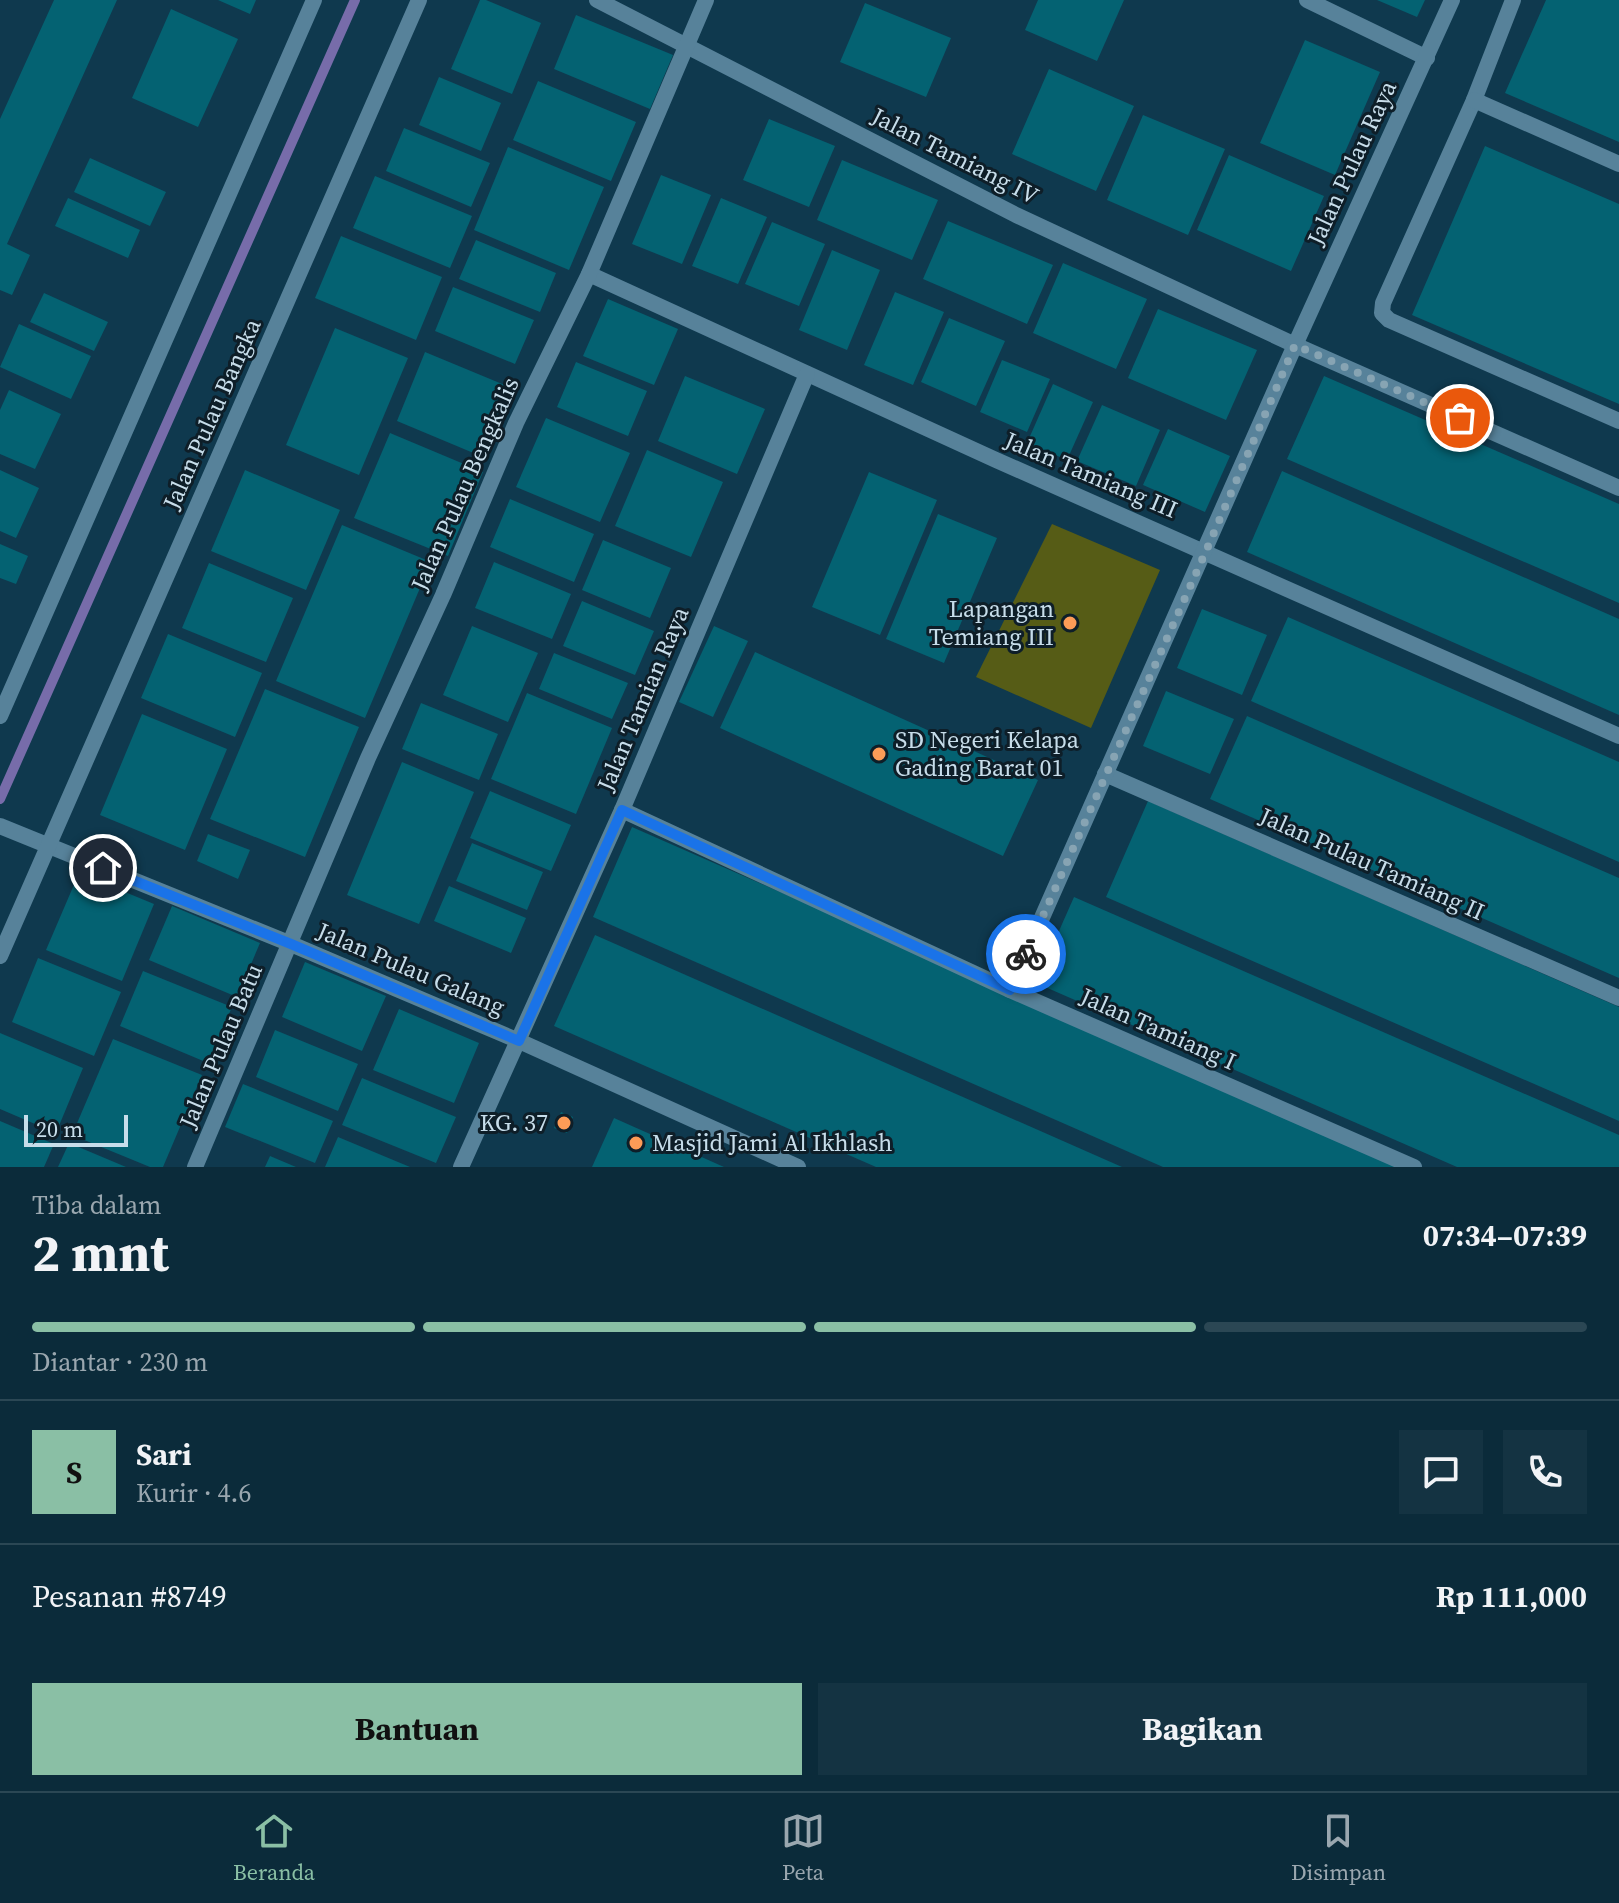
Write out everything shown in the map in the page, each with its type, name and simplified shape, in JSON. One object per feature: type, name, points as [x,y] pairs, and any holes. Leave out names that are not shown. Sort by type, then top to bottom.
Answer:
[{"type":"street","points":[[0,716],[314,0]]},
{"type":"street","name":"Jalan Pulau Bangka","points":[[0,956],[419,0]]},
{"type":"street","name":"Jalan Tamiang IV","points":[[597,0],[1016,215],[1295,345],[1619,488]]},
{"type":"street","name":"Jalan Pulau Bengkalis","points":[[291,944],[368,758],[443,595],[516,423],[589,274],[706,0]]},
{"type":"street","points":[[1307,0],[1427,58]]},
{"type":"street","name":"Jalan Pulau Raya","points":[[1010,990],[1295,345],[1452,0]]},
{"type":"street","points":[[1513,0],[1474,100],[1383,303],[1382,313],[1389,320],[1619,421]]},
{"type":"street","points":[[1474,100],[1619,164]]},
{"type":"street","name":"Jalan Tamiang III","points":[[589,274],[996,460],[1619,736]]},
{"type":"street","name":"Jalan Tamian Raya","points":[[461,1167],[622,810],[807,374]]},
{"type":"street","name":"Jalan Pulau Tamiang II","points":[[1105,774],[1619,998]]},
{"type":"street","name":"Jalan Tamiang I","points":[[622,810],[1010,990],[1414,1167]]},
{"type":"street","name":"Jalan Pulau Galang","points":[[0,826],[519,1041],[798,1167]]},
{"type":"street","name":"Jalan Pulau Batu","points":[[195,1167],[291,944]]},
{"type":"green space","name":"Lapangan Temiang III","points":[[1052,524],[1160,570],[1091,728],[976,677]]},
{"type":"building","points":[[54,0],[117,0],[7,244],[30,255],[12,295],[0,290],[0,119]]},
{"type":"building","points":[[218,0],[256,0],[250,14]]},
{"type":"building","points":[[480,0],[541,23],[512,94],[451,69]]},
{"type":"building","points":[[1038,0],[1124,0],[1097,61],[1025,30]]},
{"type":"building","points":[[1377,0],[1425,0],[1417,17]]},
{"type":"building","points":[[1546,0],[1619,0],[1619,142],[1505,93]]},
{"type":"building","points":[[865,3],[951,38],[926,97],[840,62]]},
{"type":"building","points":[[171,9],[238,39],[198,127],[132,98]]},
{"type":"building","points":[[576,15],[673,55],[650,109],[554,69]]},
{"type":"building","points":[[1305,40],[1380,72],[1335,175],[1260,143]]},
{"type":"building","points":[[1049,69],[1134,106],[1096,191],[1012,154]]},
{"type":"building","points":[[439,77],[501,103],[481,151],[419,125]]},
{"type":"building","points":[[538,81],[636,122],[611,181],[513,140]]},
{"type":"building","points":[[1143,115],[1225,149],[1188,235],[1107,200]]},
{"type":"building","points":[[769,119],[835,146],[809,207],[743,180]]},
{"type":"building","points":[[404,128],[490,163],[471,207],[386,171]]},
{"type":"building","points":[[1485,146],[1619,204],[1619,404],[1412,315]]},
{"type":"building","points":[[508,147],[604,187],[569,270],[474,230]]},
{"type":"building","points":[[1229,155],[1324,196],[1291,271],[1197,230]]},
{"type":"building","points":[[90,158],[166,192],[150,226],[74,192]]},
{"type":"building","points":[[842,160],[938,200],[912,260],[817,220]]},
{"type":"building","points":[[661,175],[711,195],[682,264],[632,244]]},
{"type":"building","points":[[375,176],[472,216],[450,268],[353,228]]},
{"type":"building","points":[[68,198],[140,230],[128,258],[55,226]]},
{"type":"building","points":[[721,198],[767,217],[738,284],[692,266]]},
{"type":"building","points":[[948,221],[1053,265],[1027,324],[923,279]]},
{"type":"building","points":[[772,222],[825,244],[799,306],[745,284]]},
{"type":"building","points":[[341,236],[442,277],[416,340],[315,298]]},
{"type":"building","points":[[476,240],[556,273],[540,312],[459,279]]},
{"type":"building","points":[[832,250],[880,270],[847,350],[799,330]]},
{"type":"building","points":[[1063,263],[1147,299],[1116,369],[1033,333]]},
{"type":"building","points":[[453,287],[534,320],[515,364],[435,331]]},
{"type":"building","points":[[895,292],[944,312],[913,385],[864,365]]},
{"type":"building","points":[[44,293],[108,322],[94,351],[30,322]]},
{"type":"building","points":[[608,299],[678,329],[654,385],[583,356]]},
{"type":"building","points":[[1158,309],[1257,350],[1226,420],[1128,378]]},
{"type":"building","points":[[949,318],[1005,341],[976,406],[921,382]]},
{"type":"building","points":[[19,324],[91,356],[71,399],[0,367]]},
{"type":"building","points":[[335,328],[408,358],[359,475],[286,445]]},
{"type":"building","points":[[425,352],[512,388],[483,457],[397,421]]},
{"type":"building","points":[[1002,360],[1050,379],[1027,432],[980,412]]},
{"type":"building","points":[[576,362],[647,391],[628,436],[557,407]]},
{"type":"building","points":[[685,376],[765,409],[737,474],[658,441]]},
{"type":"building","points":[[1324,376],[1619,504],[1619,603],[1287,459]]},
{"type":"building","points":[[1053,384],[1093,402],[1067,460],[1027,443]]},
{"type":"building","points":[[9,390],[61,414],[35,469],[0,454],[0,410]]},
{"type":"building","points":[[1102,405],[1160,430],[1136,486],[1077,461]]},
{"type":"building","points":[[546,418],[630,453],[600,522],[516,487]]},
{"type":"building","points":[[1168,429],[1230,456],[1205,512],[1143,485]]},
{"type":"building","points":[[390,433],[483,472],[448,556],[354,518]]},
{"type":"building","points":[[647,450],[723,482],[691,557],[615,526]]},
{"type":"building","points":[[0,470],[39,488],[16,538],[0,531]]},
{"type":"building","points":[[245,470],[340,510],[306,590],[211,551]]},
{"type":"building","points":[[1282,471],[1619,619],[1619,715],[1247,552]]},
{"type":"building","points":[[869,472],[937,500],[880,635],[812,607]]},
{"type":"building","points":[[510,499],[594,534],[574,582],[490,547]]},
{"type":"building","points":[[938,514],[997,538],[944,663],[886,639]]},
{"type":"building","points":[[342,525],[431,562],[365,718],[276,681]]},
{"type":"building","points":[[603,540],[671,568],[650,618],[582,590]]},
{"type":"building","points":[[0,544],[28,556],[16,584],[0,578]]},
{"type":"building","points":[[494,562],[571,594],[552,639],[475,608]]},
{"type":"building","points":[[209,563],[293,598],[266,662],[182,628]]},
{"type":"building","points":[[582,601],[654,631],[635,675],[563,646]]},
{"type":"building","points":[[1202,609],[1267,635],[1242,695],[1177,668]]},
{"type":"building","points":[[1288,617],[1619,762],[1619,862],[1251,701]]},
{"type":"building","points":[[472,626],[538,653],[508,722],[443,695]]},
{"type":"building","points":[[714,626],[748,641],[713,717],[679,702]]},
{"type":"building","points":[[168,634],[262,673],[235,737],[141,698]]},
{"type":"building","name":"SD Negeri Kelapa Gading Barat 01","points":[[755,652],[1038,780],[1003,856],[720,728]]},
{"type":"building","points":[[554,653],[628,683],[612,719],[539,689]]},
{"type":"building","points":[[265,689],[359,727],[305,857],[210,819]]},
{"type":"building","points":[[1166,691],[1234,719],[1210,774],[1143,746]]},
{"type":"building","points":[[527,693],[612,728],[576,814],[491,779]]},
{"type":"building","points":[[421,703],[498,734],[479,780],[402,749]]},
{"type":"building","points":[[142,714],[227,749],[185,850],[100,815]]},
{"type":"building","points":[[1247,716],[1619,878],[1619,978],[1210,799]]},
{"type":"building","points":[[402,762],[474,792],[419,924],[347,895]]},
{"type":"building","points":[[490,791],[571,825],[551,871],[470,838]]},
{"type":"building","points":[[1148,801],[1619,1007],[1619,1121],[1106,897]]},
{"type":"building","points":[[632,827],[1406,1167],[1163,1167],[593,917]]},
{"type":"building","points":[[208,834],[250,850],[238,879],[197,861]]},
{"type":"building","points":[[472,843],[543,872],[527,910],[456,881]]},
{"type":"building","points":[[79,873],[154,904],[122,981],[46,950]]},
{"type":"building","points":[[449,886],[526,918],[511,953],[434,921]]},
{"type":"building","points":[[1074,897],[1619,1135],[1619,1167],[1457,1167],[1036,983]]},
{"type":"building","points":[[172,906],[260,943],[237,997],[149,960]]},
{"type":"building","points":[[595,935],[1122,1167],[876,1167],[554,1026]]},
{"type":"building","points":[[38,958],[121,992],[94,1056],[12,1022]]},
{"type":"building","points":[[305,962],[386,996],[362,1051],[282,1017]]},
{"type":"building","points":[[143,971],[232,1007],[208,1063],[120,1026]]},
{"type":"building","points":[[399,1009],[479,1043],[454,1103],[373,1070]]},
{"type":"building","points":[[275,1030],[358,1064],[338,1111],[256,1077]]},
{"type":"building","points":[[0,1033],[83,1068],[56,1133],[0,1109]]},
{"type":"building","points":[[113,1039],[202,1075],[163,1167],[150,1167],[72,1135]]},
{"type":"building","points":[[362,1078],[456,1117],[436,1163],[342,1125]]},
{"type":"building","points":[[243,1084],[333,1121],[315,1163],[225,1127]]},
{"type":"building","name":"KG. 37","points":[[561,1112],[573,1117],[567,1133],[554,1128]]},
{"type":"building","name":"Masjid Jami Al Ikhlash","points":[[614,1118],[724,1167],[592,1167]]},
{"type":"building","points":[[0,1121],[54,1144],[44,1167],[0,1167]]},
{"type":"building","points":[[338,1137],[410,1167],[325,1167]]},
{"type":"building","points":[[69,1143],[126,1167],[58,1167]]},
{"type":"building","points":[[270,1156],[296,1167],[265,1167]]},
{"type":"waterway","points":[[0,799],[355,0]]},
{"type":"way so far","points":[[1026,954],[1295,345],[1460,418]]},
{"type":"place","name":"Lapangan Temiang III","points":[[1070,623]]},
{"type":"place","name":"SD Negeri Kelapa Gading Barat 01","points":[[879,754]]},
{"type":"place","name":"KG. 37","points":[[564,1123]]},
{"type":"place","name":"Masjid Jami Al Ikhlash","points":[[636,1143]]},
{"type":"route","points":[[103,868],[519,1041],[622,810],[1010,990],[1026,954]]}]
